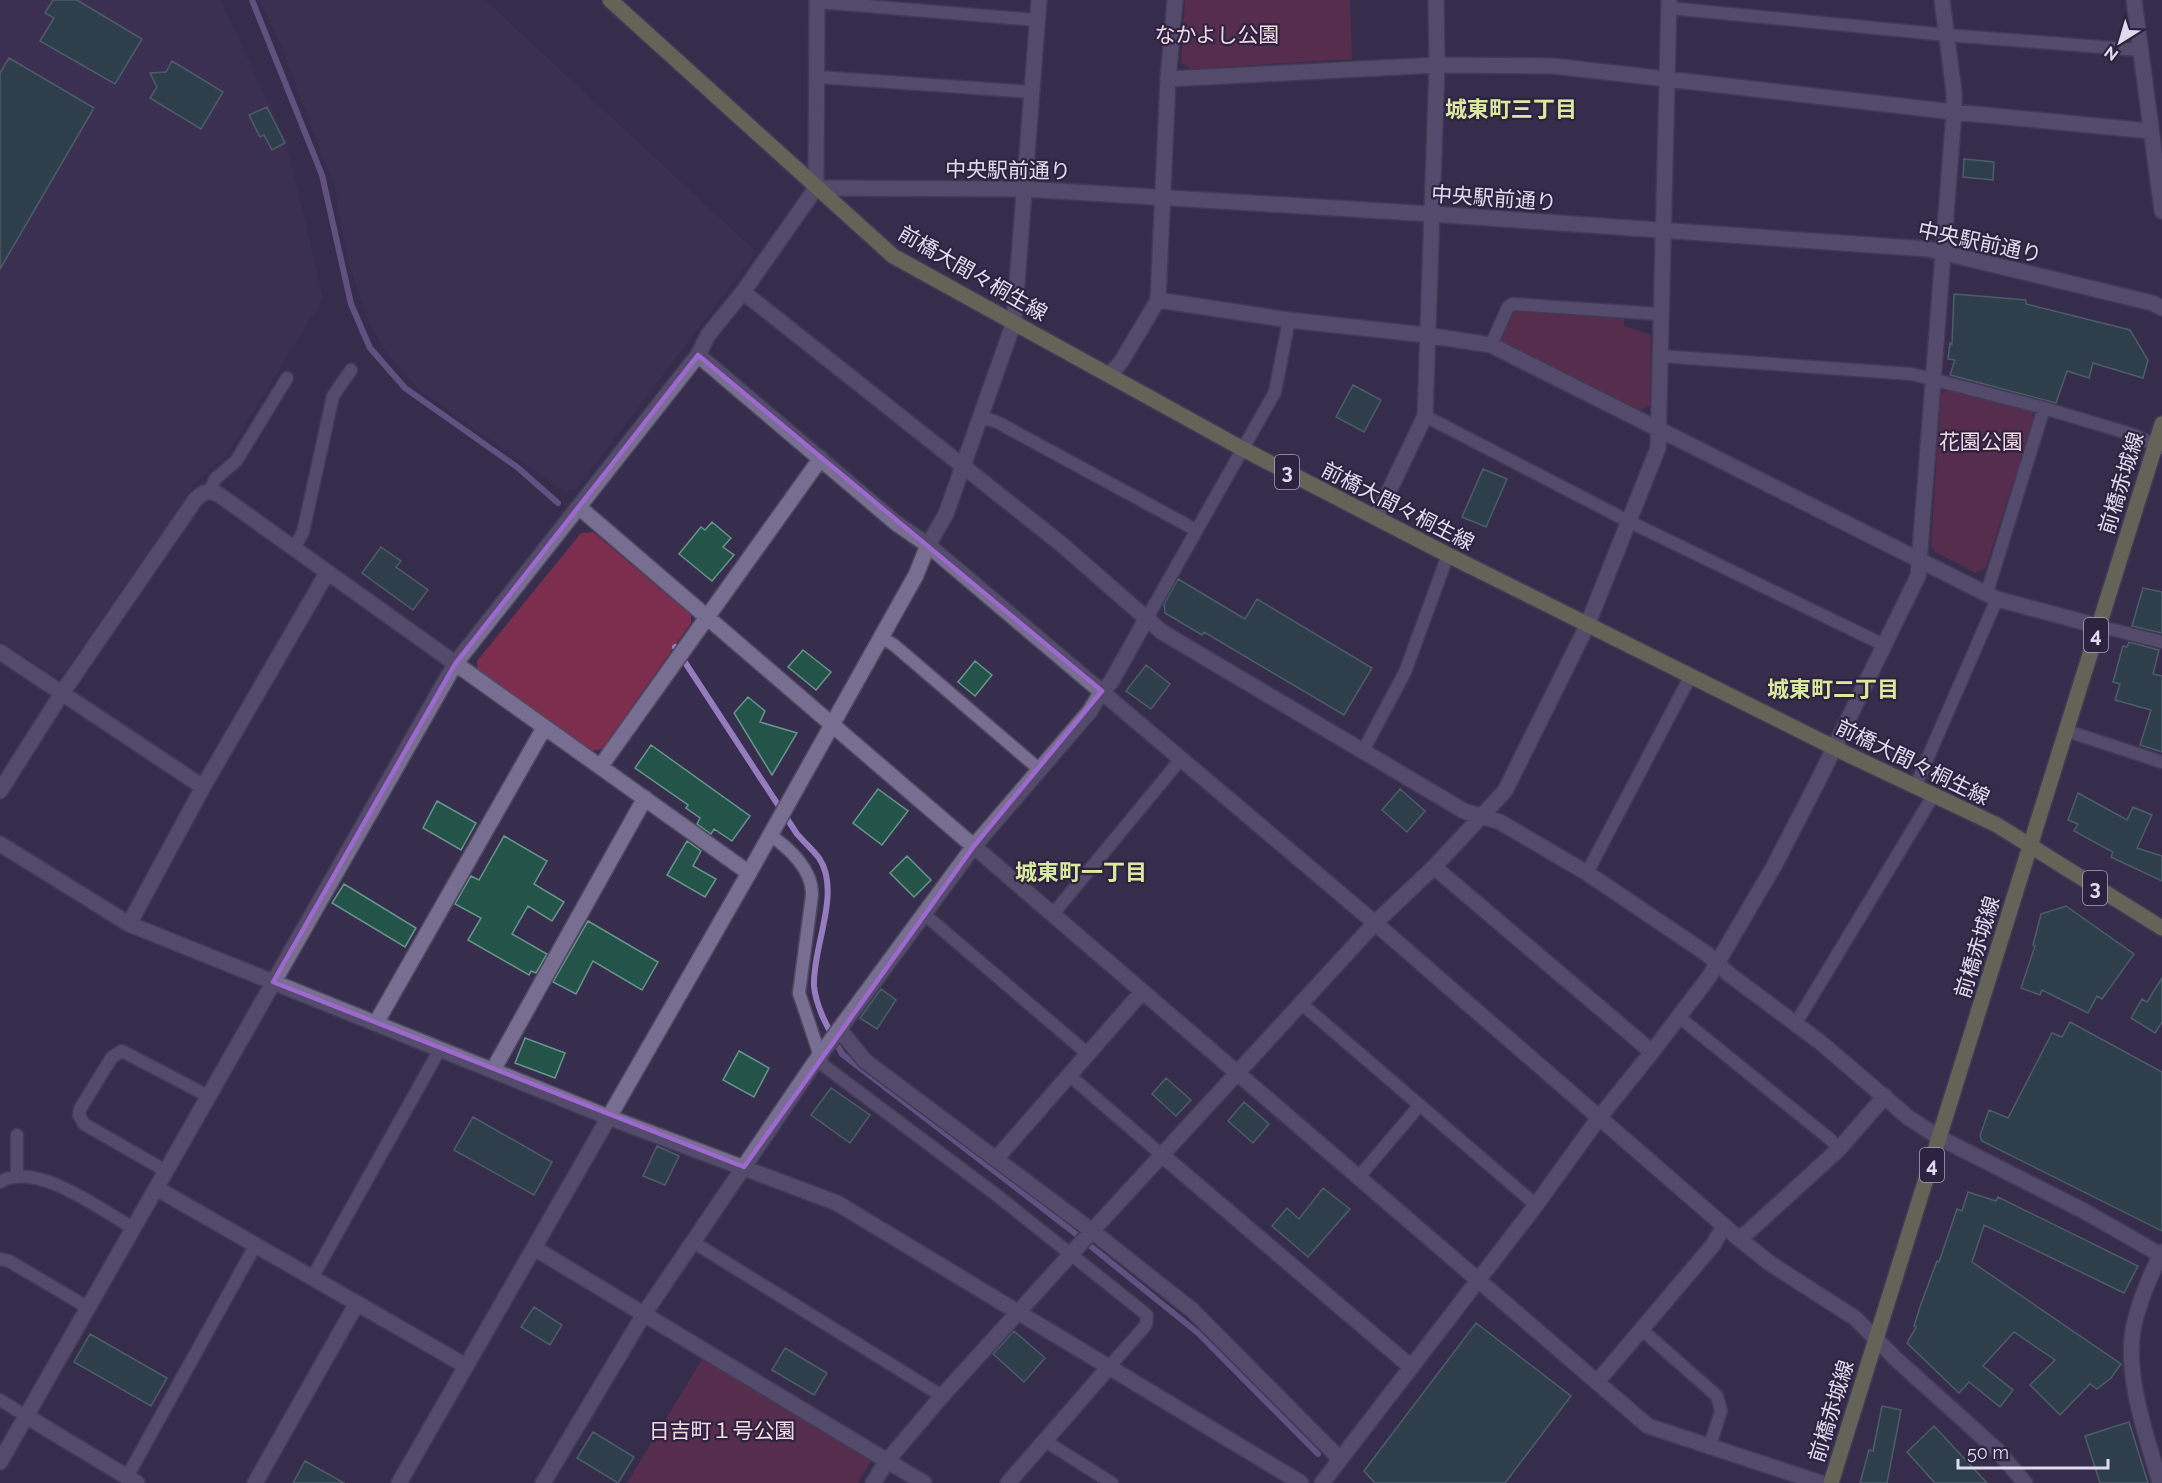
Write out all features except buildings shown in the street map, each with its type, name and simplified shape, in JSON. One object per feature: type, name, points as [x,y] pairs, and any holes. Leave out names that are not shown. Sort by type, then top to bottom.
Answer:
[{"type":"main road","name":"前橋大間々桐生線","points":[[610,0],[893,256],[1241,448],[1376,518],[1690,677],[1997,825],[2162,928]]},
{"type":"main road","name":"前橋赤城線","points":[[1831,1483],[2098,626],[2159,446],[2162,423]]},
{"type":"street","points":[[399,1483],[749,873],[916,575],[928,545],[946,514],[1014,322],[1039,0]]},
{"type":"street","points":[[1110,374],[1121,362],[1158,300],[1168,79],[1175,0]]},
{"type":"street","points":[[1376,518],[1425,416],[1426,334],[1437,65],[1436,0]]},
{"type":"street","points":[[1322,1483],[1536,1205],[1598,1119],[1653,1052],[1717,963],[1774,866],[1918,576],[1954,112],[1942,0]]},
{"type":"street","points":[[2134,0],[2162,211]]},
{"type":"street","points":[[0,1462],[455,664],[699,355],[708,335],[743,292],[816,188],[817,1]]},
{"type":"street","points":[[873,1483],[887,1461],[942,1396],[1163,1156],[1236,1073],[1303,1005],[1375,923],[1434,867],[1505,791],[1587,626],[1658,448],[1669,4]]},
{"type":"street","points":[[1168,79],[1437,65],[1553,66],[1667,77],[1954,112],[2150,131]]},
{"type":"street","name":"中央駅前通り","points":[[816,188],[1024,189],[1432,214],[1944,252],[2162,308]]},
{"type":"street","points":[[743,292],[962,467],[1148,618],[1162,632],[1464,811],[1500,822],[1587,873],[1717,963],[1796,1023],[1910,1118],[1940,1138],[2084,1211],[2162,1254],[2143,1294],[2133,1331],[2133,1363],[2139,1408],[2158,1464],[2160,1483]]},
{"type":"street","points":[[1158,300],[1289,320],[1426,334],[1491,345],[1659,427],[1991,596],[2098,626]]},
{"type":"street","points":[[699,355],[896,523],[928,545],[1102,691],[1180,760],[1375,923],[1598,1119],[1738,1238],[1776,1268],[1855,1318],[1997,1450],[2025,1483]]},
{"type":"street","points":[[600,767],[821,458]]},
{"type":"street","points":[[0,791],[62,693],[195,500],[201,494],[210,491],[218,494],[749,873]]},
{"type":"street","points":[[580,508],[1358,1178],[1656,1431],[1821,1483]]},
{"type":"street","points":[[129,924],[203,787],[327,573]]},
{"type":"street","points":[[543,1483],[644,1314],[838,1030],[974,846],[1090,711],[1102,691],[1111,682],[1148,618]]},
{"type":"street","points":[[0,652],[203,787]]},
{"type":"street","points":[[376,1023],[544,728]]},
{"type":"street","points":[[493,1070],[645,798]]},
{"type":"street","points":[[0,844],[129,924],[608,1117],[837,1203],[1301,1483]]},
{"type":"street","points":[[1434,867],[1653,1052]]},
{"type":"street","points":[[996,1159],[1142,992]]},
{"type":"street","points":[[838,1030],[865,1061],[1192,1310],[1340,1459]]},
{"type":"street","points":[[1738,1238],[1749,1231],[1838,1149],[1885,1096]]},
{"type":"street","points":[[1163,1156],[1411,1367]]},
{"type":"street","points":[[156,1188],[466,1366]]},
{"type":"street","points":[[1597,1382],[1713,1245],[1724,1226]]},
{"type":"street","points":[[534,1248],[924,1483]]},
{"type":"street","points":[[255,1483],[357,1303]]},
{"type":"street","points":[[1008,1483],[1109,1367]]},
{"type":"street","points":[[26,1416],[132,1480]]},
{"type":"lane","points":[[817,1],[1037,20]]},
{"type":"lane","points":[[1669,4],[1947,36],[2140,51]]},
{"type":"lane","points":[[818,76],[1032,92]]},
{"type":"lane","points":[[1491,345],[1508,307],[1513,304],[1660,314]]},
{"type":"lane","points":[[1148,618],[1241,448],[1251,437],[1275,392],[1289,320]]},
{"type":"lane","points":[[1660,356],[1911,374],[2044,408],[2134,435],[2159,446]]},
{"type":"lane","points":[[294,548],[303,532],[335,390],[351,370]]},
{"type":"lane","points":[[210,491],[215,479],[236,461],[287,378]]},
{"type":"lane","points":[[1915,787],[1991,596],[1990,583],[2044,408]]},
{"type":"lane","points":[[1425,416],[1629,520],[1884,645]]},
{"type":"lane","points":[[980,417],[997,422],[1196,530]]},
{"type":"lane","points":[[1363,751],[1405,672],[1448,555]]},
{"type":"lane","points":[[2098,626],[2162,642]]},
{"type":"lane","points":[[881,637],[894,645],[1040,770]]},
{"type":"lane","points":[[1587,873],[1690,677]]},
{"type":"lane","points":[[2067,731],[2162,762]]},
{"type":"lane","points":[[1053,914],[1180,760]]},
{"type":"lane","points":[[1796,1023],[1934,796]]},
{"type":"lane","points":[[773,830],[810,879],[812,895],[799,993],[830,1071],[1055,1240],[1147,1315],[1146,1325],[1109,1367]]},
{"type":"lane","points":[[924,914],[1088,1054]]},
{"type":"lane","points":[[1303,1005],[1536,1205]]},
{"type":"lane","points":[[1679,1017],[1831,1140],[1838,1149]]},
{"type":"lane","points":[[312,1278],[440,1049]]},
{"type":"lane","points":[[166,1172],[84,1124],[79,1115],[80,1109],[112,1058],[122,1051],[128,1052],[208,1096]]},
{"type":"lane","points":[[1069,1074],[1163,1156]]},
{"type":"lane","points":[[1358,1178],[1419,1106]]},
{"type":"lane","points":[[17,1136],[17,1177]]},
{"type":"lane","points":[[0,1182],[17,1177],[51,1181],[133,1228]]},
{"type":"lane","points":[[693,1242],[942,1396]]},
{"type":"lane","points":[[132,1480],[255,1246]]},
{"type":"lane","points":[[0,1259],[9,1261],[87,1307]]},
{"type":"lane","points":[[1641,1329],[1717,1396],[1721,1411],[1709,1448]]},
{"type":"lane","points":[[0,1400],[26,1416]]},
{"type":"lane","points":[[1045,1441],[1112,1483]]},
{"type":"highlighted area","points":[[698,355],[1102,691],[974,846],[744,1167],[273,982],[455,664]]},
{"type":"shaded area","points":[[0,0],[220,0],[285,138],[323,298],[227,454],[196,482],[64,673],[53,675],[0,640]]},
{"type":"shaded area","points":[[260,0],[485,0],[756,252],[576,489],[564,491],[421,391],[386,352],[367,318],[347,257],[335,188],[283,50]]},
{"type":"green space","name":"なかよし公園","points":[[1185,0],[1350,0],[1352,59],[1191,69],[1181,63]]},
{"type":"green space","points":[[1516,309],[1624,317],[1624,326],[1651,335],[1650,406],[1640,410],[1502,341],[1500,336],[1510,311]]},
{"type":"green space","name":"花園公園","points":[[1949,388],[2030,408],[2034,416],[1986,567],[1976,573],[1935,552],[1931,546],[1941,394]]},
{"type":"green space","points":[[593,532],[691,615],[691,623],[602,749],[591,751],[478,672],[477,661],[581,533]]},
{"type":"green space","name":"日吉町１号公園","points":[[704,1356],[873,1457],[858,1483],[627,1483]]},
{"type":"waterway","points":[[252,0],[322,175],[351,304],[370,348],[405,388],[517,467],[558,503]]},
{"type":"waterway","points":[[675,647],[797,834],[819,858],[825,872],[828,887],[827,903],[817,955],[814,986],[821,1012],[842,1054],[1067,1227],[1198,1333],[1318,1454]]},
{"type":"district","name":"城東町三丁目","points":[[1511,109]]},
{"type":"district","name":"城東町二丁目","points":[[1833,689]]},
{"type":"district","name":"城東町一丁目","points":[[1081,872]]}]
